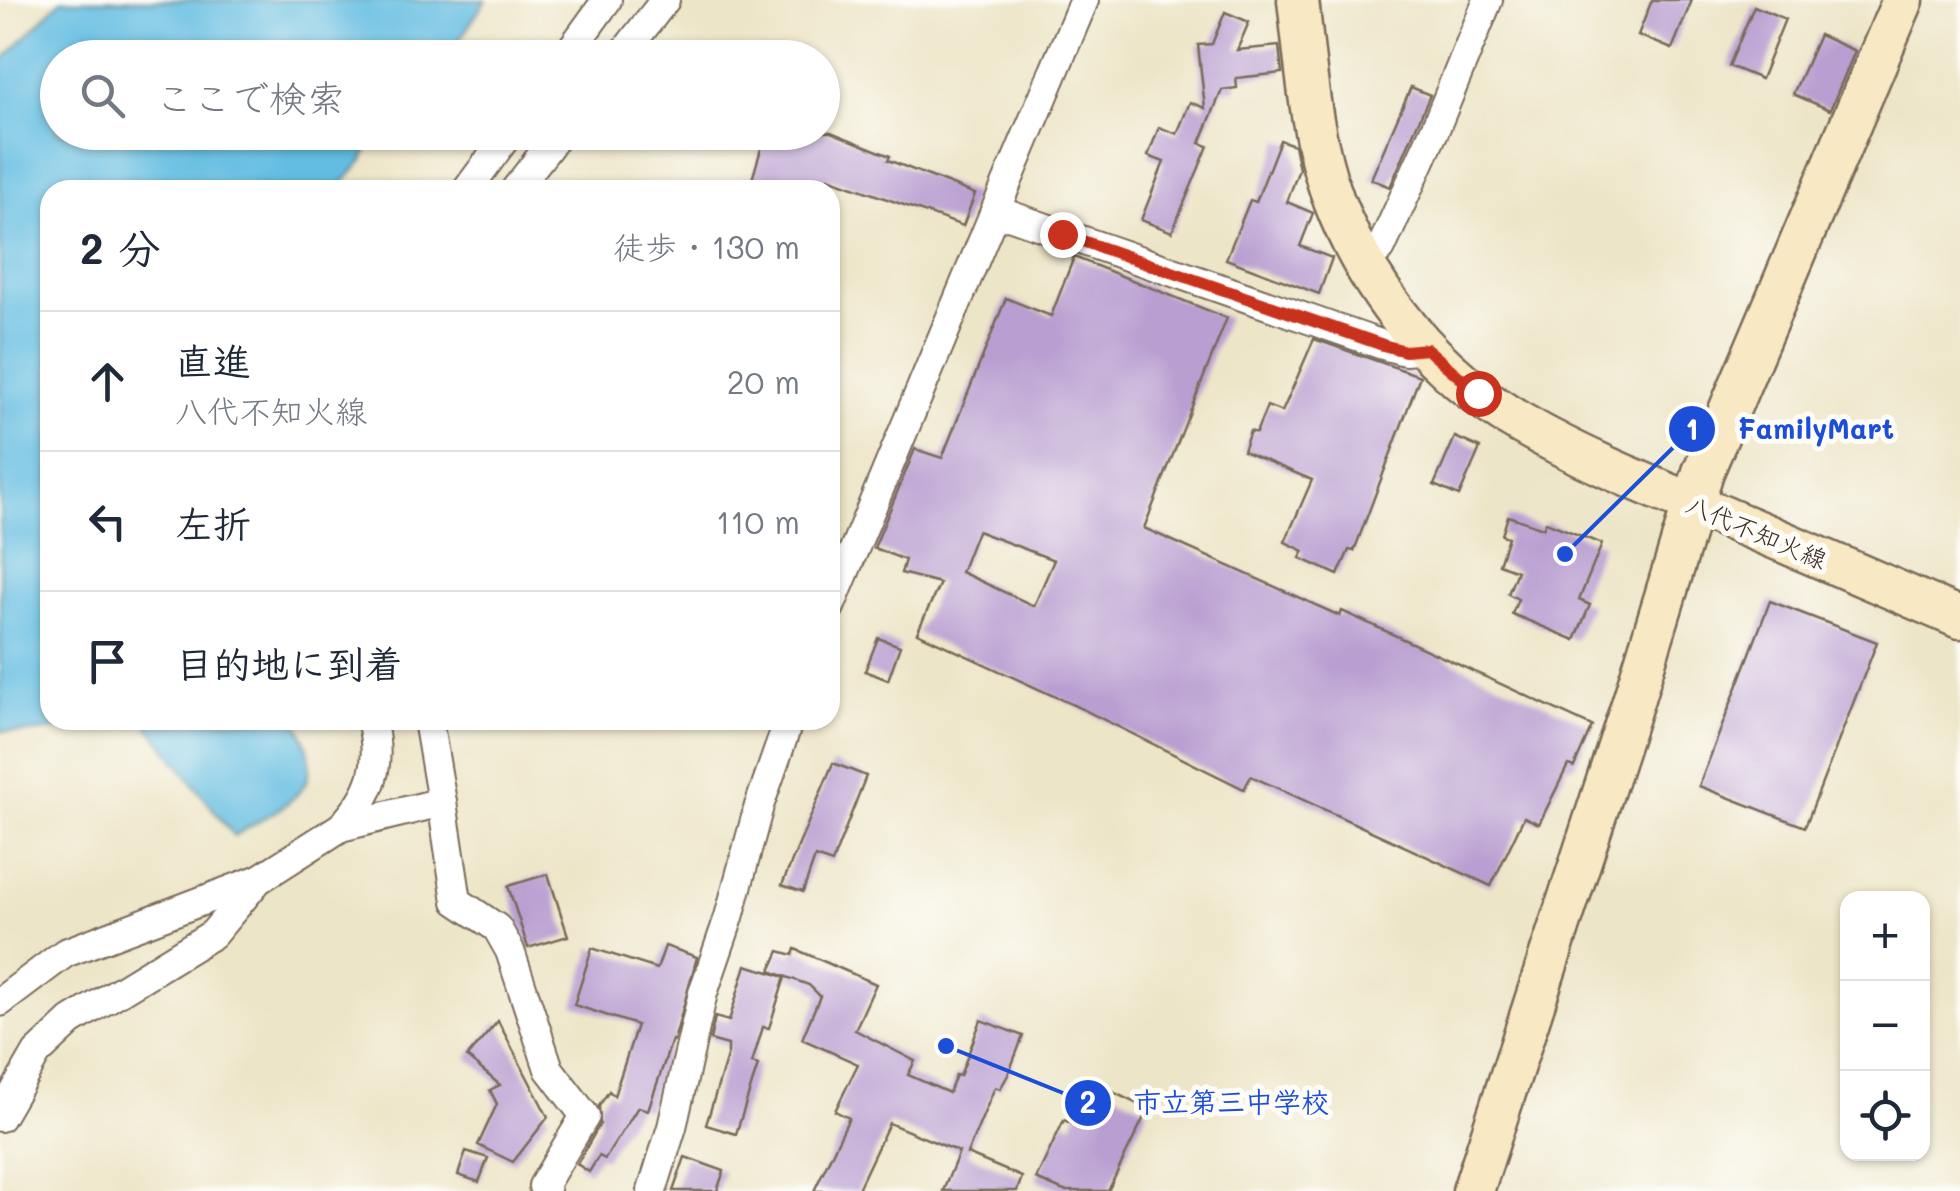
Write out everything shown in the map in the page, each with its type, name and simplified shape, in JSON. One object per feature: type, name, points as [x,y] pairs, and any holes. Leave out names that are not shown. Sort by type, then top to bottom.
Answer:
[{"type":"street","points":[[578,40],[607,0]]},
{"type":"street","points":[[634,40],[666,0]]},
{"type":"street","points":[[840,583],[1084,0]]},
{"type":"street","name":"八代不知火線","points":[[1298,0],[1316,138],[1335,204],[1363,264],[1402,321],[1427,349],[1520,424],[1694,504],[1960,618]]},
{"type":"street","points":[[1363,264],[1382,248],[1488,0]]},
{"type":"street","points":[[1473,1191],[1703,472],[1902,0]]},
{"type":"street","points":[[474,180],[497,150]]},
{"type":"street","points":[[523,180],[546,150]]},
{"type":"street","points":[[994,216],[1009,215],[1383,345],[1405,351],[1427,349]]},
{"type":"street","points":[[0,1002],[65,953],[258,880],[340,827],[363,804],[372,780],[374,730]]},
{"type":"street","points":[[430,730],[457,902],[497,928],[510,951],[549,1070],[585,1116],[543,1186],[546,1191]]},
{"type":"street","points":[[652,1191],[703,993],[786,730]]},
{"type":"street","points":[[340,827],[442,802]]},
{"type":"street","points":[[0,1117],[38,1053],[70,1022],[213,934],[258,880]]},
{"type":"water","points":[[61,0],[486,0],[459,40],[40,40],[40,150],[367,150],[346,180],[40,180],[40,730],[50,730],[42,732],[0,731],[0,63]]},
{"type":"water","points":[[152,730],[300,730],[310,763],[299,792],[234,836]]},
{"type":"building","points":[[1652,0],[1692,0],[1672,49],[1638,35]]},
{"type":"building","points":[[1754,6],[1785,19],[1761,79],[1729,66]]},
{"type":"building","points":[[1225,12],[1249,22],[1237,50],[1279,46],[1282,73],[1236,78],[1237,88],[1222,90],[1200,143],[1208,146],[1172,232],[1141,220],[1164,162],[1148,156],[1159,127],[1177,134],[1190,102],[1205,108],[1198,45],[1212,44]]},
{"type":"building","points":[[1819,35],[1855,51],[1830,110],[1793,94]]},
{"type":"building","points":[[1411,87],[1430,95],[1390,187],[1371,179]]},
{"type":"building","points":[[840,136],[890,156],[888,160],[975,194],[963,226],[840,180],[752,180],[761,150],[840,150]]},
{"type":"building","points":[[1280,140],[1294,145],[1299,169],[1287,202],[1313,213],[1300,246],[1332,258],[1319,294],[1226,259],[1250,200],[1256,202]]},
{"type":"building","points":[[1074,257],[1227,318],[1144,528],[1340,616],[1342,611],[1592,726],[1574,767],[1568,765],[1539,824],[1524,817],[1491,886],[1251,776],[1244,789],[917,633],[940,583],[901,573],[905,560],[874,548],[915,449],[942,458],[1006,298],[1051,316]],"holes":[[[977,531],[1054,560],[1034,606],[961,572]]]},
{"type":"building","points":[[1314,339],[1420,376],[1354,551],[1349,550],[1338,575],[1300,558],[1304,551],[1285,542],[1312,480],[1243,451],[1250,431],[1256,433],[1267,406],[1282,412]]},
{"type":"building","points":[[1455,437],[1480,448],[1459,496],[1434,485]]},
{"type":"building","points":[[1508,516],[1543,528],[1546,522],[1602,544],[1579,600],[1590,605],[1575,640],[1512,614],[1518,599],[1508,594],[1517,571],[1499,564],[1508,537],[1502,535]]},
{"type":"building","points":[[1770,601],[1877,642],[1805,827],[1699,786]]},
{"type":"building","points":[[878,638],[900,646],[888,680],[865,671]]},
{"type":"building","points":[[833,763],[866,776],[832,863],[815,857],[803,892],[782,885]]},
{"type":"building","points":[[548,874],[568,936],[528,948],[508,886]]},
{"type":"building","points":[[665,946],[697,957],[674,1041],[648,1110],[638,1107],[605,1159],[599,1156],[589,1172],[577,1164],[600,1124],[599,1106],[609,1091],[614,1096],[637,1025],[574,1005],[592,948],[657,969]]},
{"type":"building","points":[[795,949],[876,984],[855,1030],[915,1061],[908,1075],[949,1093],[956,1075],[960,1076],[981,1020],[1023,1036],[1008,1075],[1000,1089],[995,1087],[967,1154],[1022,1177],[1017,1191],[943,1191],[959,1152],[889,1123],[857,1191],[814,1191],[849,1118],[835,1111],[858,1064],[802,1039],[820,996],[809,985],[770,971],[779,951],[793,955]]},
{"type":"building","points":[[746,965],[785,977],[769,1028],[763,1027],[752,1063],[758,1065],[736,1134],[706,1125],[728,1053],[728,1045],[710,1040],[715,1017],[729,1021]]},
{"type":"building","points":[[498,1021],[548,1117],[513,1162],[478,1145],[497,1104],[490,1090],[500,1085],[467,1057]]},
{"type":"building","points":[[1092,1082],[1148,1109],[1108,1191],[1064,1191],[1036,1179],[1064,1120],[1072,1124]]},
{"type":"building","points":[[466,1151],[488,1158],[479,1182],[458,1175]]},
{"type":"building","points":[[685,1157],[724,1171],[717,1191],[673,1191]]},
{"type":"place","name":"FamilyMart","points":[[1565,554]]},
{"type":"place","name":"市立第三中学校","points":[[946,1046]]},
{"type":"route","points":[[1062,234],[1383,345],[1405,351],[1427,349],[1478,393]]}]
